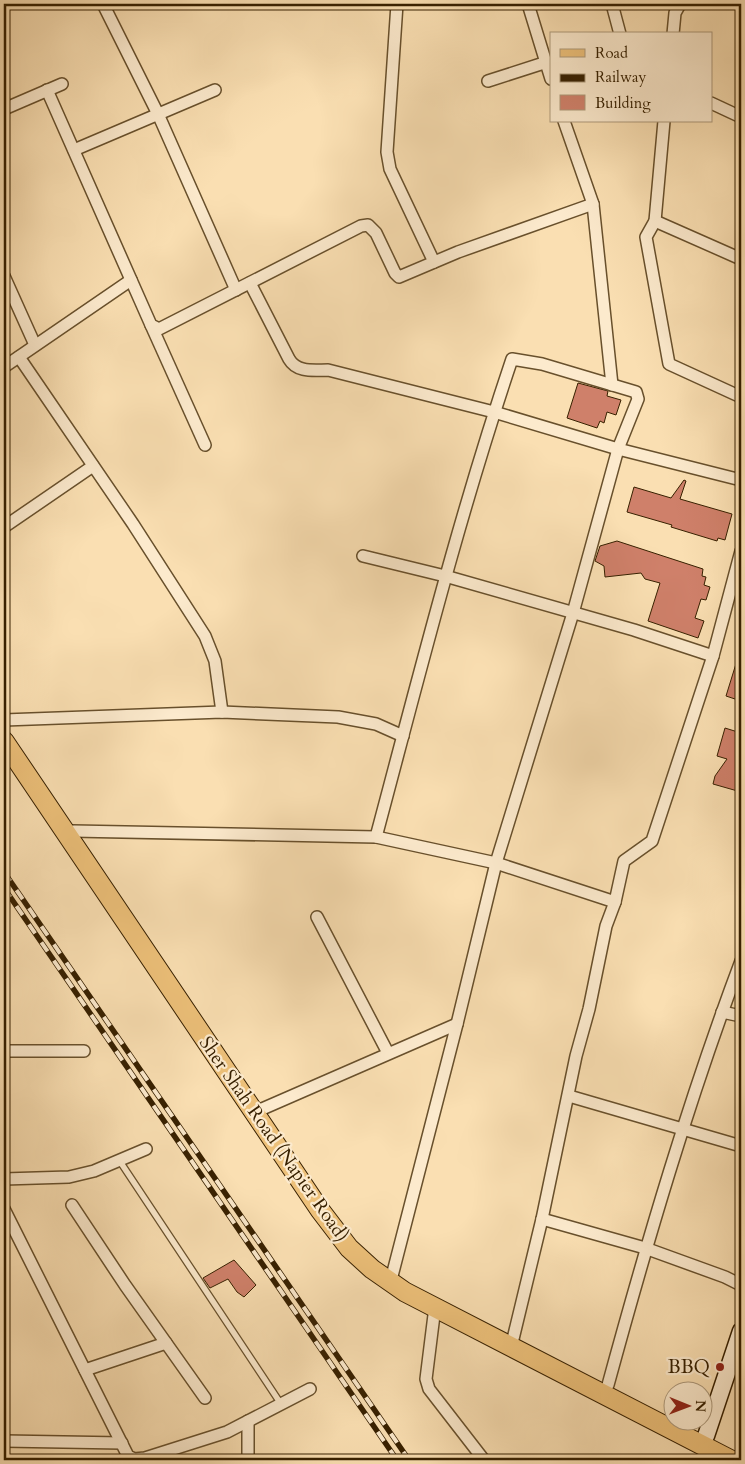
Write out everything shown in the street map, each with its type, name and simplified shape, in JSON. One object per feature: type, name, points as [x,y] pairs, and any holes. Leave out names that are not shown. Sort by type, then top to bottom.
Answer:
[{"type":"main road","name":"Sher Shah Road (Napier Road)","points":[[4,742],[349,1248],[372,1269],[405,1292],[435,1308],[608,1385],[662,1413]]},
{"type":"main road","points":[[706,1436],[741,1331]]},
{"type":"main road","name":"Sher Shah Road (Napier Road)","points":[[538,1355],[731,1460]]},
{"type":"main road","points":[[698,1432],[741,1454]]},
{"type":"street","points":[[103,4],[158,114],[236,290]]},
{"type":"street","points":[[398,4],[387,152],[390,169],[434,262]]},
{"type":"street","points":[[528,4],[550,76]]},
{"type":"street","points":[[612,4],[619,32]]},
{"type":"street","points":[[673,32],[675,13],[680,4]]},
{"type":"street","points":[[488,81],[546,62]]},
{"type":"street","points":[[4,109],[62,84]]},
{"type":"street","points":[[47,90],[205,445]]},
{"type":"street","points":[[74,150],[216,90]]},
{"type":"street","points":[[712,103],[741,117]]},
{"type":"street","points":[[564,122],[593,204],[612,385]]},
{"type":"street","points":[[664,122],[654,221],[646,237],[669,364],[741,397]]},
{"type":"street","points":[[151,325],[159,329],[167,326],[361,226],[368,226],[376,233],[399,277],[458,252],[593,204]]},
{"type":"street","points":[[654,221],[741,259]]},
{"type":"street","points":[[4,276],[36,345]]},
{"type":"street","points":[[4,367],[131,280]]},
{"type":"street","points":[[250,283],[293,366],[300,369],[328,370],[494,412],[618,449],[741,480]]},
{"type":"street","points":[[19,357],[133,524],[205,636],[215,660],[222,712]]},
{"type":"street","points":[[376,836],[445,576],[494,412],[512,359],[542,364],[636,392],[638,399],[618,449],[573,613],[496,863],[392,1276]]},
{"type":"street","points":[[4,527],[93,466]]},
{"type":"street","points":[[513,1339],[542,1219],[576,1056],[589,1009],[606,926],[615,902],[624,861],[652,841],[713,656],[741,552]]},
{"type":"street","points":[[362,556],[445,576],[644,633],[713,656]]},
{"type":"street","points":[[4,720],[222,712],[338,717],[376,724],[403,736]]},
{"type":"street","points":[[72,831],[376,836],[496,863],[615,902]]},
{"type":"street","points":[[317,917],[388,1053]]},
{"type":"street","points":[[608,1385],[645,1248],[722,1012],[741,960]]},
{"type":"street","points":[[722,1012],[741,1016]]},
{"type":"street","points":[[262,1109],[457,1024]]},
{"type":"street","points":[[4,1051],[84,1051]]},
{"type":"street","points":[[569,1096],[741,1146]]},
{"type":"street","points":[[4,1179],[69,1177],[94,1171],[146,1148]]},
{"type":"street","points":[[72,1205],[125,1286],[205,1398]]},
{"type":"street","points":[[4,1209],[128,1456],[134,1459],[145,1458],[227,1432],[310,1389]]},
{"type":"street","points":[[542,1219],[645,1248],[726,1277],[741,1285]]},
{"type":"street","points":[[435,1308],[426,1379],[429,1389],[484,1460]]},
{"type":"street","points":[[85,1370],[166,1342]]},
{"type":"street","points":[[248,1421],[248,1460]]},
{"type":"street","points":[[4,1441],[122,1443]]},
{"type":"lane","points":[[119,1160],[282,1404]]},
{"type":"lane","points":[[293,1460],[356,1458],[357,1460]]},
{"type":"building","points":[[578,383],[608,391],[607,396],[621,400],[616,415],[607,412],[604,423],[600,421],[597,428],[567,418]]},
{"type":"building","points":[[684,480],[686,481],[680,499],[732,514],[725,540],[718,538],[717,541],[627,512],[634,487],[671,498]]},
{"type":"building","points":[[617,541],[703,569],[702,576],[706,577],[704,585],[710,587],[706,600],[701,599],[695,618],[704,621],[698,638],[648,621],[660,583],[645,579],[641,573],[605,577],[604,566],[595,561],[600,546]]},
{"type":"building","points":[[739,654],[741,654],[741,701],[726,696]]},
{"type":"building","points":[[725,728],[741,733],[741,792],[713,784],[715,776],[727,759],[717,756]]},
{"type":"building","points":[[234,1260],[256,1285],[244,1297],[237,1292],[228,1279],[210,1288],[203,1278]]},
{"type":"railway","points":[[4,872],[409,1460]]},
{"type":"railway","points":[[4,888],[397,1460]]},
{"type":"place","name":"BBQ","points":[[720,1367]]}]
